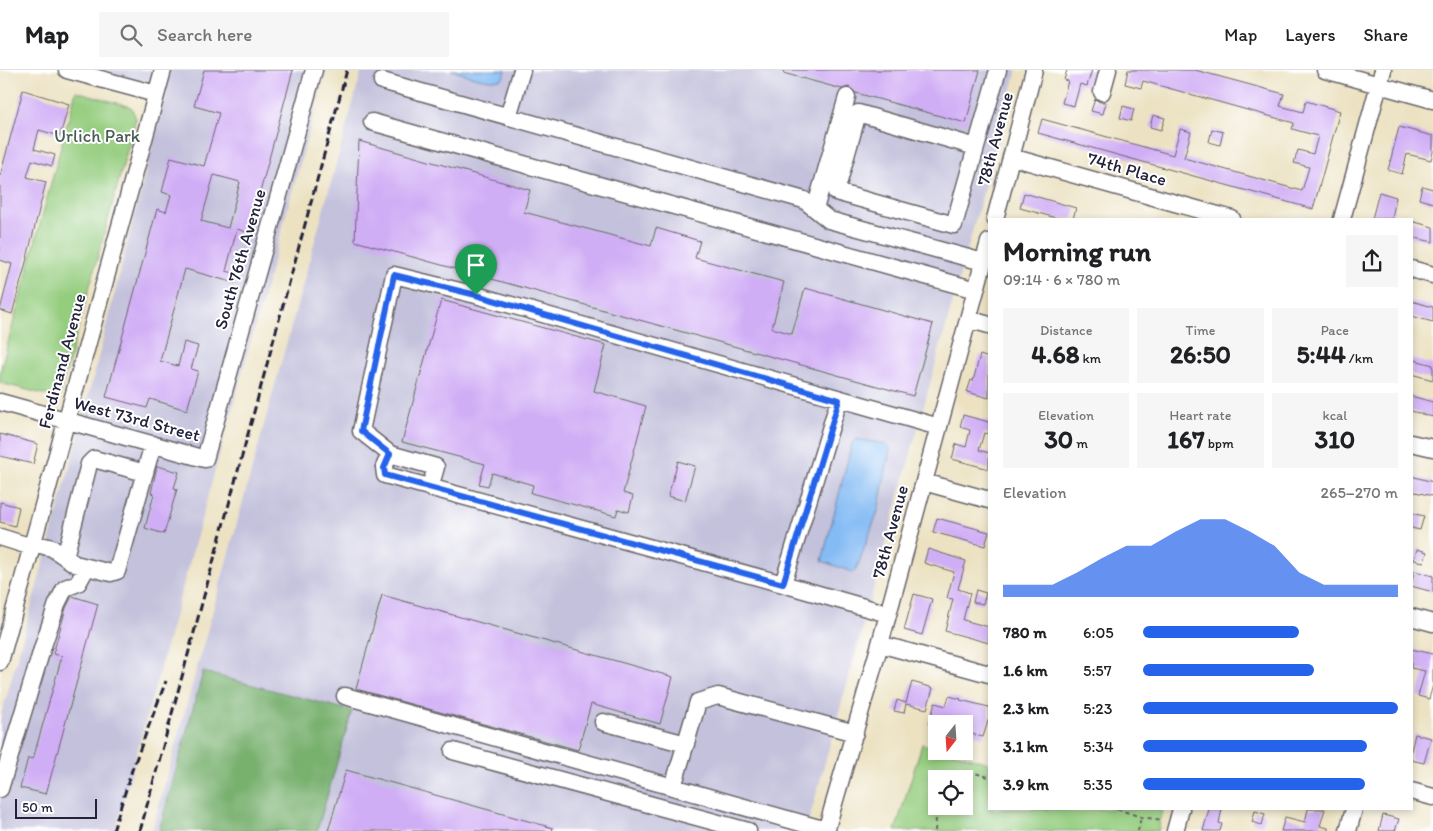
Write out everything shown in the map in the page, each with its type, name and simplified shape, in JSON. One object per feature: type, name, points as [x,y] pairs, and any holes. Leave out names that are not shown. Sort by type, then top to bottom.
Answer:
[{"type":"street","points":[[67,70],[156,94]]},
{"type":"street","name":"Ferdinand Avenue","points":[[1,652],[163,70]]},
{"type":"street","name":"South 76th Avenue","points":[[205,459],[314,70]]},
{"type":"street","points":[[508,117],[522,70]]},
{"type":"street","points":[[976,147],[858,113],[836,192],[954,225],[998,70]]},
{"type":"street","name":"78th Avenue","points":[[995,218],[1034,70]]},
{"type":"street","points":[[1102,92],[1108,70]]},
{"type":"street","points":[[1325,70],[1381,78],[1433,100]]},
{"type":"street","points":[[1342,218],[1381,78]]},
{"type":"street","points":[[382,81],[804,200],[829,220],[983,262]]},
{"type":"street","points":[[815,209],[847,97]]},
{"type":"street","points":[[372,122],[976,290]]},
{"type":"street","name":"74th Place","points":[[1011,157],[1228,218]]},
{"type":"street","name":"78th Avenue","points":[[826,831],[880,644],[988,245]]},
{"type":"street","points":[[1413,270],[1433,275]]},
{"type":"street","points":[[888,614],[385,475],[384,468],[390,454],[361,431],[394,275],[476,295],[939,427]]},
{"type":"street","points":[[968,319],[988,325]]},
{"type":"street","points":[[783,584],[839,400]]},
{"type":"street","name":"West 73rd Street","points":[[0,402],[205,459]]},
{"type":"street","points":[[1413,443],[1433,448]]},
{"type":"street","points":[[0,537],[52,548],[75,564],[111,573],[117,571],[153,444]]},
{"type":"street","points":[[65,557],[89,464],[94,459],[145,473]]},
{"type":"street","points":[[924,482],[988,500]]},
{"type":"street","points":[[0,789],[57,604],[65,588],[78,583],[88,567]]},
{"type":"street","points":[[1413,618],[1433,623]]},
{"type":"street","points":[[880,644],[988,674]]},
{"type":"street","points":[[344,696],[826,831]]},
{"type":"street","points":[[673,787],[698,702],[718,696],[855,733]]},
{"type":"street","points":[[603,722],[686,744]]},
{"type":"street","points":[[453,751],[748,831]]},
{"type":"street","points":[[1413,792],[1433,797]]},
{"type":"street","points":[[1169,826],[1180,810]]},
{"type":"street","points":[[1348,831],[1354,810]]},
{"type":"path","points":[[973,772],[988,777]]},
{"type":"path","points":[[1120,810],[1169,826]]},
{"type":"path","points":[[935,831],[937,815]]},
{"type":"path","points":[[1138,831],[1141,817]]},
{"type":"shaded area","points":[[95,70],[326,70],[115,831],[0,831],[0,720],[77,441],[166,91]]},
{"type":"shaded area","points":[[362,70],[1017,70],[806,831],[152,831]]},
{"type":"green space","name":"Urlich Park","points":[[76,91],[131,107],[136,118],[59,398],[0,383],[0,372]]},
{"type":"green space","points":[[203,672],[352,711],[317,831],[159,831]]},
{"type":"green space","points":[[922,744],[928,746],[928,760],[973,760],[973,758],[988,763],[988,810],[1163,811],[1158,831],[895,831]]},
{"type":"water","points":[[451,70],[506,70],[503,78],[491,80]]},
{"type":"water","points":[[857,439],[885,444],[890,449],[878,511],[858,565],[854,572],[852,572],[822,561],[852,443]]},
{"type":"building","points":[[204,70],[293,70],[249,233],[237,229],[226,271],[238,274],[235,283],[185,269],[160,361],[178,366],[184,342],[198,346],[191,369],[198,371],[187,410],[150,399],[147,408],[106,397],[157,209],[166,212],[171,195],[162,192],[171,157],[204,166],[219,113],[194,106]],"holes":[[[214,175],[240,182],[228,228],[201,221]]]},
{"type":"building","points":[[784,70],[980,70],[966,123],[856,93],[849,87],[842,89],[783,73]]},
{"type":"building","points":[[1067,70],[1092,70],[1087,86],[1080,84],[1074,106],[1062,103],[1068,81],[1064,80]]},
{"type":"building","points":[[1128,70],[1195,70],[1284,94],[1280,106],[1303,112],[1306,101],[1340,111],[1313,209],[1038,133],[1042,119],[1173,155],[1180,129],[1191,132],[1184,158],[1302,191],[1309,167],[1294,163],[1298,150],[1313,154],[1318,136],[1292,129],[1294,123],[1143,81],[1141,88],[1125,84]]},
{"type":"building","points":[[23,90],[69,104],[60,136],[39,130],[34,149],[55,155],[52,166],[32,160],[27,177],[46,182],[12,314],[0,310],[12,264],[0,260],[0,176]]},
{"type":"building","points":[[1095,99],[1100,102],[1106,102],[1103,114],[1091,111]]},
{"type":"building","points":[[1123,106],[1134,109],[1131,121],[1120,118]]},
{"type":"building","points":[[1153,115],[1165,118],[1161,130],[1150,127]]},
{"type":"building","points":[[1399,127],[1433,136],[1431,160],[1407,154],[1402,174],[1388,170]]},
{"type":"building","points":[[1212,129],[1223,132],[1220,145],[1209,142]]},
{"type":"building","points":[[359,141],[530,190],[524,212],[651,246],[656,228],[700,241],[695,258],[784,282],[772,328],[792,334],[805,288],[933,324],[913,396],[355,241]]},
{"type":"building","points":[[1422,186],[1433,189],[1433,203],[1419,199]]},
{"type":"building","points":[[1379,192],[1396,197],[1392,218],[1372,218]]},
{"type":"building","points":[[1024,193],[1076,208],[1073,218],[1056,218],[1020,208]]},
{"type":"building","points":[[1413,222],[1433,227],[1433,242],[1413,237]]},
{"type":"building","points":[[441,300],[606,345],[594,391],[646,406],[623,493],[633,496],[629,512],[618,509],[616,516],[531,493],[533,485],[492,473],[488,486],[479,484],[485,464],[402,442]]},
{"type":"building","points":[[1413,302],[1433,307],[1433,322],[1413,317]]},
{"type":"building","points":[[980,355],[988,358],[988,398],[967,392],[971,380],[973,381]]},
{"type":"building","points":[[1413,360],[1433,365],[1433,380],[1413,375]]},
{"type":"building","points":[[1413,397],[1433,402],[1433,417],[1413,412]]},
{"type":"building","points":[[963,415],[988,422],[988,434],[984,433],[979,450],[988,453],[988,469],[952,459],[956,444],[966,447],[970,430],[960,427]]},
{"type":"building","points":[[0,434],[38,444],[33,464],[0,456]]},
{"type":"building","points":[[678,461],[695,466],[685,501],[668,496]]},
{"type":"building","points":[[157,466],[179,472],[174,488],[177,489],[164,534],[145,528],[154,494],[151,493]]},
{"type":"building","points":[[1413,477],[1433,482],[1433,496],[1413,491]]},
{"type":"building","points":[[0,502],[19,507],[15,526],[0,522]]},
{"type":"building","points":[[1413,513],[1424,516],[1420,530],[1413,528]]},
{"type":"building","points":[[937,518],[988,532],[988,536],[985,546],[933,532]]},
{"type":"building","points":[[928,549],[966,561],[958,589],[970,593],[963,620],[988,627],[988,643],[945,631],[953,599],[947,598],[954,572],[924,563]]},
{"type":"building","points":[[1417,549],[1427,552],[1424,562],[1414,560]]},
{"type":"building","points":[[1414,571],[1433,576],[1433,592],[1413,587]]},
{"type":"building","points":[[976,590],[986,593],[983,604],[973,602]]},
{"type":"building","points":[[914,594],[932,599],[922,635],[904,630]]},
{"type":"building","points":[[382,595],[673,677],[660,724],[591,704],[578,750],[356,689]]},
{"type":"building","points":[[72,596],[98,604],[46,794],[20,788],[28,758],[33,759],[62,656],[53,654],[66,608]]},
{"type":"building","points":[[1413,649],[1433,654],[1433,685],[1429,699],[1418,696],[1425,671],[1413,668]]},
{"type":"building","points":[[912,682],[933,688],[927,709],[906,704],[904,713],[894,711],[897,700],[906,703]]},
{"type":"building","points":[[949,696],[988,707],[988,721],[983,737],[973,734],[973,715],[932,715],[935,703],[946,706]]},
{"type":"building","points":[[1415,734],[1431,738],[1424,763],[1413,760]]},
{"type":"building","points":[[346,770],[553,828],[552,831],[328,831]]},
{"type":"building","points":[[1209,810],[1222,810],[1219,823],[1222,824],[1220,831],[1203,831]]},
{"type":"building","points":[[1308,810],[1325,810],[1320,826],[1328,828],[1328,831],[1281,831],[1285,817],[1305,822]]},
{"type":"building","points":[[1255,811],[1265,814],[1262,825],[1252,822]]},
{"type":"building","points":[[1383,815],[1399,819],[1395,831],[1379,831]]},
{"type":"railway","points":[[140,831],[347,70]]},
{"type":"railway","points":[[113,831],[132,770],[166,681]]},
{"type":"route","points":[[394,275],[476,295],[839,400],[783,584],[385,475],[384,468],[390,454],[361,431],[394,275]]}]
